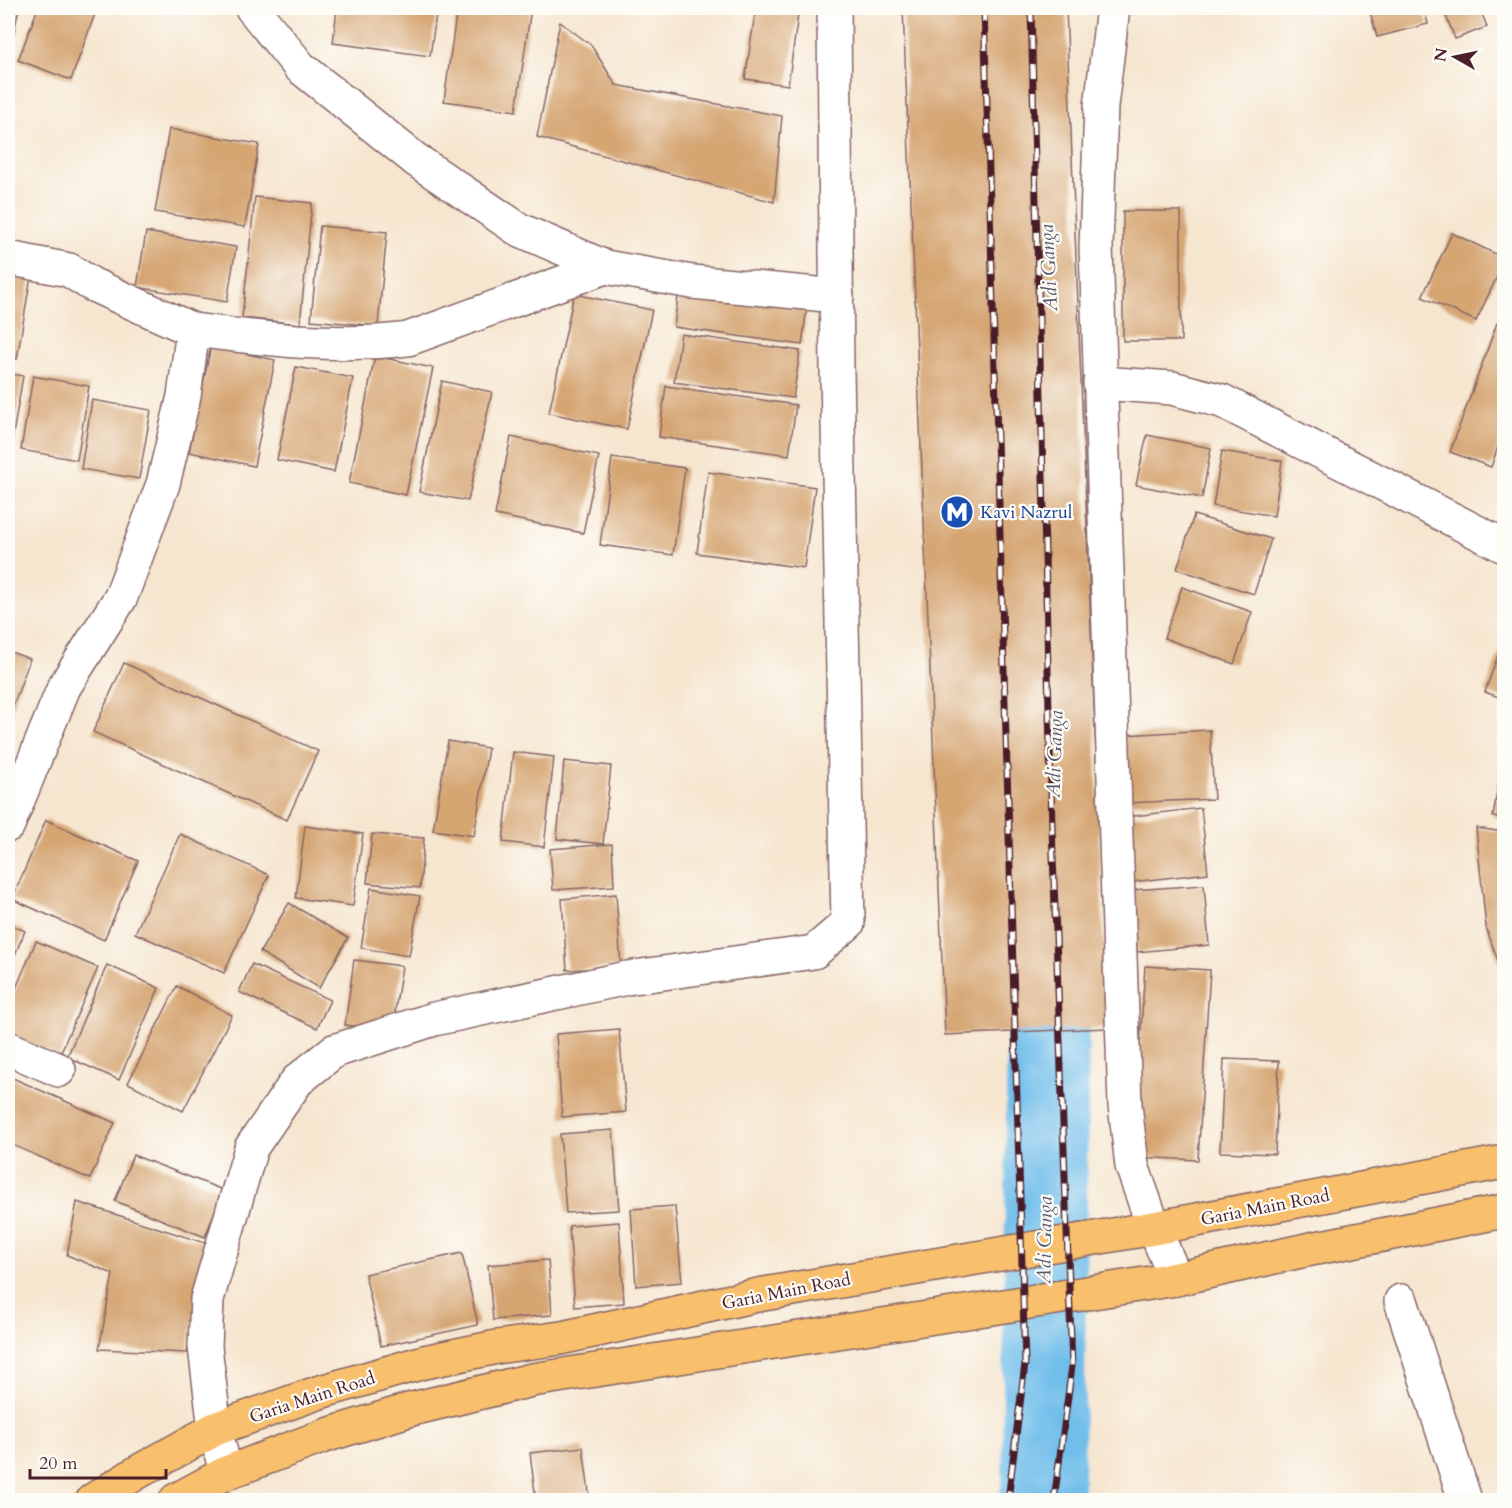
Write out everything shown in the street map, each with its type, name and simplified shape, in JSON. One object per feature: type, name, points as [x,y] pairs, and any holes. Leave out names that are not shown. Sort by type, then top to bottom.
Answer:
[{"type":"main road","name":"Garia Main Road","points":[[93,1500],[215,1429],[320,1392],[424,1362],[497,1347],[561,1338],[758,1295],[1154,1228],[1504,1162]]},
{"type":"main road","points":[[176,1500],[226,1473],[324,1436],[412,1409],[532,1380],[1176,1279],[1306,1250],[1504,1211]]},
{"type":"street","points":[[252,8],[300,67],[416,160],[518,229],[605,267],[692,282],[837,296]]},
{"type":"street","points":[[226,1473],[215,1429],[205,1347],[207,1299],[251,1148],[297,1080],[334,1051],[434,1019],[627,978],[814,952],[848,923],[834,8]]},
{"type":"street","points":[[1113,8],[1101,106],[1096,247],[1125,1105],[1132,1166],[1154,1228],[1176,1279]]},
{"type":"street","points":[[8,258],[69,270],[91,284],[193,330],[259,338],[377,343],[408,339],[605,267]]},
{"type":"street","points":[[8,825],[64,687],[121,597],[148,525],[166,473],[183,396],[193,330]]},
{"type":"street","points":[[1100,383],[1172,388],[1222,401],[1504,546]]},
{"type":"street","points":[[8,1048],[59,1070]]},
{"type":"street","points":[[1401,1301],[1465,1500]]},
{"type":"building","points":[[8,8],[19,8],[11,47],[8,47]]},
{"type":"building","points":[[38,8],[97,8],[71,80],[18,60]]},
{"type":"building","points":[[337,8],[437,8],[430,56],[333,43]]},
{"type":"building","points":[[457,8],[531,8],[516,111],[444,101]]},
{"type":"building","points":[[756,8],[799,8],[788,85],[745,79]]},
{"type":"building","points":[[903,8],[1066,8],[1107,1028],[945,1035]]},
{"type":"building","points":[[1369,8],[1424,8],[1428,24],[1377,37]]},
{"type":"building","points":[[1443,8],[1480,8],[1487,27],[1455,39]]},
{"type":"building","points":[[560,22],[591,45],[616,85],[782,116],[774,202],[537,137]]},
{"type":"building","points":[[1504,67],[1504,86],[1500,85]]},
{"type":"building","points":[[169,129],[259,144],[245,227],[155,212]]},
{"type":"building","points":[[255,197],[312,203],[300,324],[242,318]]},
{"type":"building","points":[[1123,211],[1181,211],[1181,341],[1123,341]]},
{"type":"building","points":[[320,226],[387,232],[378,326],[311,320]]},
{"type":"building","points":[[146,232],[236,247],[227,302],[137,287]]},
{"type":"building","points":[[1452,233],[1504,258],[1476,321],[1422,297]]},
{"type":"building","points":[[8,272],[31,276],[17,359],[8,358]]},
{"type":"building","points":[[680,281],[808,299],[802,345],[674,327]]},
{"type":"building","points":[[574,294],[652,310],[627,429],[549,413]]},
{"type":"building","points":[[1497,323],[1504,326],[1504,429],[1491,467],[1450,452]]},
{"type":"building","points":[[681,334],[800,351],[793,398],[674,382]]},
{"type":"building","points":[[211,346],[275,360],[254,466],[189,452]]},
{"type":"building","points":[[375,356],[433,368],[406,495],[349,483]]},
{"type":"building","points":[[296,367],[353,378],[334,472],[277,460]]},
{"type":"building","points":[[8,373],[23,376],[11,446],[8,446]]},
{"type":"building","points":[[33,376],[89,386],[77,460],[21,450]]},
{"type":"building","points":[[442,381],[492,392],[468,501],[419,492]]},
{"type":"building","points":[[666,386],[796,405],[789,455],[659,437]]},
{"type":"building","points":[[92,400],[151,410],[139,479],[81,469]]},
{"type":"building","points":[[1147,435],[1211,448],[1202,498],[1136,485]]},
{"type":"building","points":[[511,437],[599,456],[583,533],[495,515]]},
{"type":"building","points":[[1222,451],[1282,461],[1274,516],[1213,506]]},
{"type":"building","points":[[612,458],[685,468],[673,555],[600,545]]},
{"type":"building","points":[[708,472],[815,487],[804,568],[697,553]]},
{"type":"building","points":[[1194,515],[1271,539],[1254,594],[1177,569]]},
{"type":"building","points":[[1182,587],[1252,612],[1234,664],[1164,638]]},
{"type":"building","points":[[1504,638],[1504,699],[1485,692]]},
{"type":"building","points":[[8,651],[30,659],[8,720]]},
{"type":"building","points":[[124,663],[318,751],[287,820],[93,732]]},
{"type":"building","points":[[1210,730],[1214,799],[1127,803],[1124,735]]},
{"type":"building","points":[[448,741],[488,748],[474,836],[433,830]]},
{"type":"building","points":[[513,752],[554,757],[544,847],[503,842]]},
{"type":"building","points":[[1504,755],[1504,819],[1493,817]]},
{"type":"building","points":[[564,761],[611,766],[603,844],[557,839]]},
{"type":"building","points":[[1201,808],[1208,873],[1132,882],[1125,817]]},
{"type":"building","points":[[46,820],[138,861],[104,940],[12,899]]},
{"type":"building","points":[[305,826],[363,834],[353,906],[296,898]]},
{"type":"building","points":[[1476,828],[1504,832],[1504,978],[1486,927]]},
{"type":"building","points":[[180,834],[269,875],[224,973],[135,933]]},
{"type":"building","points":[[372,834],[424,838],[420,888],[367,883]]},
{"type":"building","points":[[612,844],[614,886],[553,890],[550,849]]},
{"type":"building","points":[[1204,885],[1209,945],[1137,952],[1132,890]]},
{"type":"building","points":[[371,888],[420,896],[409,956],[361,948]]},
{"type":"building","points":[[616,894],[621,967],[567,970],[562,899]]},
{"type":"building","points":[[289,903],[348,938],[319,988],[260,952]]},
{"type":"building","points":[[8,923],[25,931],[8,971]]},
{"type":"building","points":[[36,941],[98,968],[59,1056],[8,1034],[8,1007]]},
{"type":"building","points":[[354,960],[402,966],[392,1031],[345,1025]]},
{"type":"building","points":[[252,964],[330,1000],[317,1028],[239,992]]},
{"type":"building","points":[[107,965],[159,988],[119,1080],[67,1057]]},
{"type":"building","points":[[1145,966],[1210,970],[1198,1160],[1133,1157]]},
{"type":"building","points":[[177,986],[232,1015],[183,1111],[128,1083]]},
{"type":"building","points":[[619,1029],[626,1112],[562,1117],[556,1034]]},
{"type":"building","points":[[1224,1059],[1279,1061],[1275,1154],[1220,1152]]},
{"type":"building","points":[[8,1076],[115,1123],[90,1179],[8,1143]]},
{"type":"building","points":[[613,1130],[619,1210],[566,1213],[560,1134]]},
{"type":"building","points":[[133,1155],[223,1190],[205,1237],[115,1201]]},
{"type":"building","points":[[77,1202],[208,1244],[187,1353],[99,1349],[113,1274],[67,1255]]},
{"type":"building","points":[[675,1206],[682,1282],[636,1286],[631,1209]]},
{"type":"building","points":[[619,1222],[624,1303],[575,1307],[569,1226]]},
{"type":"building","points":[[462,1253],[478,1325],[381,1346],[365,1274]]},
{"type":"building","points":[[548,1260],[552,1315],[493,1320],[488,1265]]},
{"type":"building","points":[[583,1447],[590,1500],[536,1500],[530,1453]]},
{"type":"waterway","name":"Adi Ganga","points":[[1040,1500],[1043,1485],[1049,917]]},
{"type":"railway","points":[[984,8],[1025,1364],[1008,1500]]},
{"type":"railway","points":[[1031,8],[1052,827],[1072,1366],[1054,1500]]},
{"type":"place","name":"Kavi Nazrul","points":[[957,512]]}]
